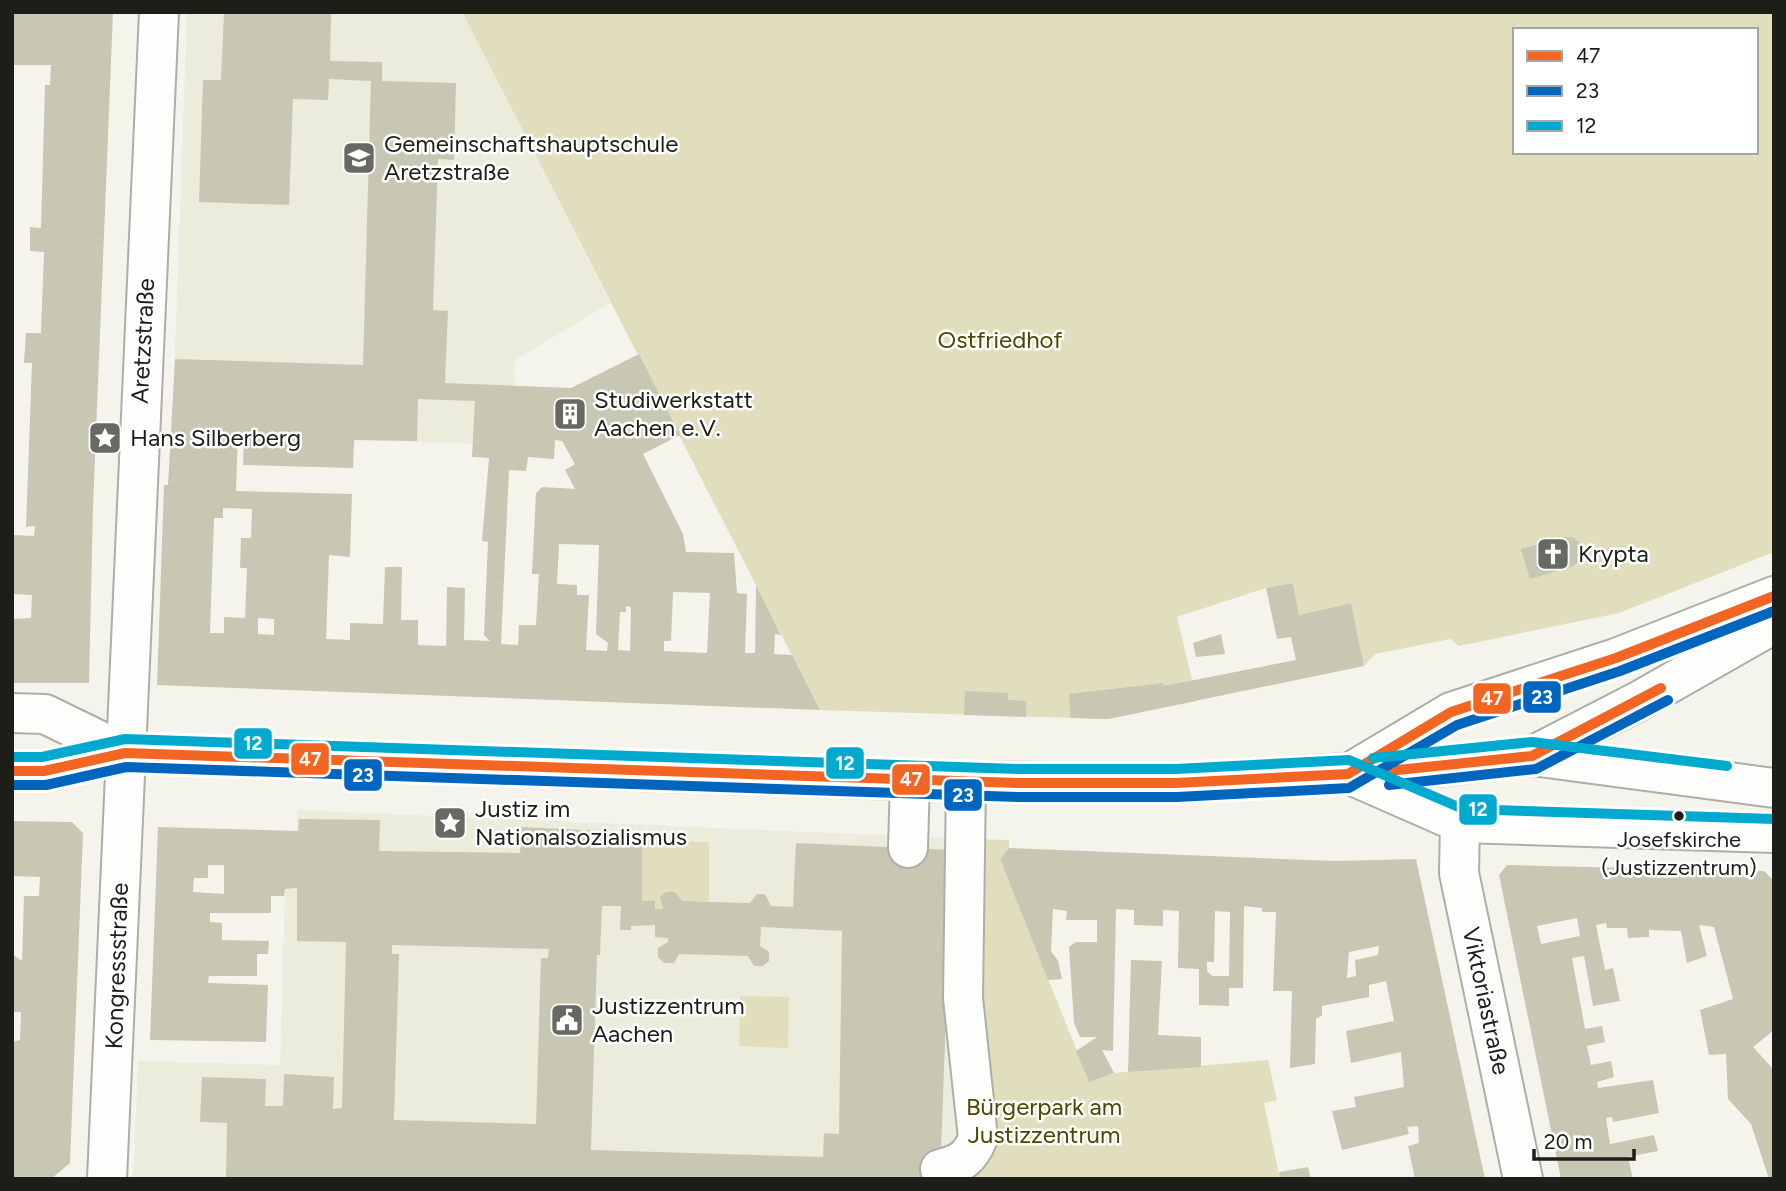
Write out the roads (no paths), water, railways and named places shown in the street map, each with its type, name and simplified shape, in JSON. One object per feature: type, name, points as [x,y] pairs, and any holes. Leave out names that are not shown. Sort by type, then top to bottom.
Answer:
[{"type":"main road","name":"Aretzstraße","points":[[125,753],[159,12]]},
{"type":"main road","points":[[1348,774],[1451,712],[1616,658],[1774,596]]},
{"type":"main road","points":[[12,771],[44,771],[125,753],[910,780],[1176,783],[1487,763],[1532,755],[1637,702],[1774,624]]},
{"type":"main road","points":[[12,713],[45,714],[125,753]]},
{"type":"main road","name":"Kongressstraße","points":[[107,1179],[125,753]]},
{"type":"main road","points":[[1532,755],[1774,788]]},
{"type":"main road","points":[[1348,774],[1460,823],[1774,833]]},
{"type":"main road","points":[[908,848],[910,780]]},
{"type":"main road","points":[[940,1168],[959,1165],[972,1154],[978,1138],[963,998],[966,781]]},
{"type":"main road","name":"Viktoriastraße","points":[[1460,823],[1459,873],[1523,1179]]},
{"type":"place","name":"Gemeinschaftshauptschule Aretzstraße","points":[[359,158]]},
{"type":"place","name":"Studiwerkstatt Aachen e.V.","points":[[570,414]]},
{"type":"place","name":"Hans Silberberg","points":[[105,438]]},
{"type":"place","name":"Krypta","points":[[1553,554]]},
{"type":"place","name":"Josefskirche (Justizzentrum)","points":[[1679,816]]},
{"type":"place","name":"Justiz im Nationalsozialismus","points":[[450,823]]},
{"type":"place","name":"Justizzentrum Aachen","points":[[567,1020]]},
{"type":"park label","name":"Ostfriedhof","points":[[1000,340]]},
{"type":"park label","name":"Bürgerpark am Justizzentrum","points":[[1044,1121]]}]
